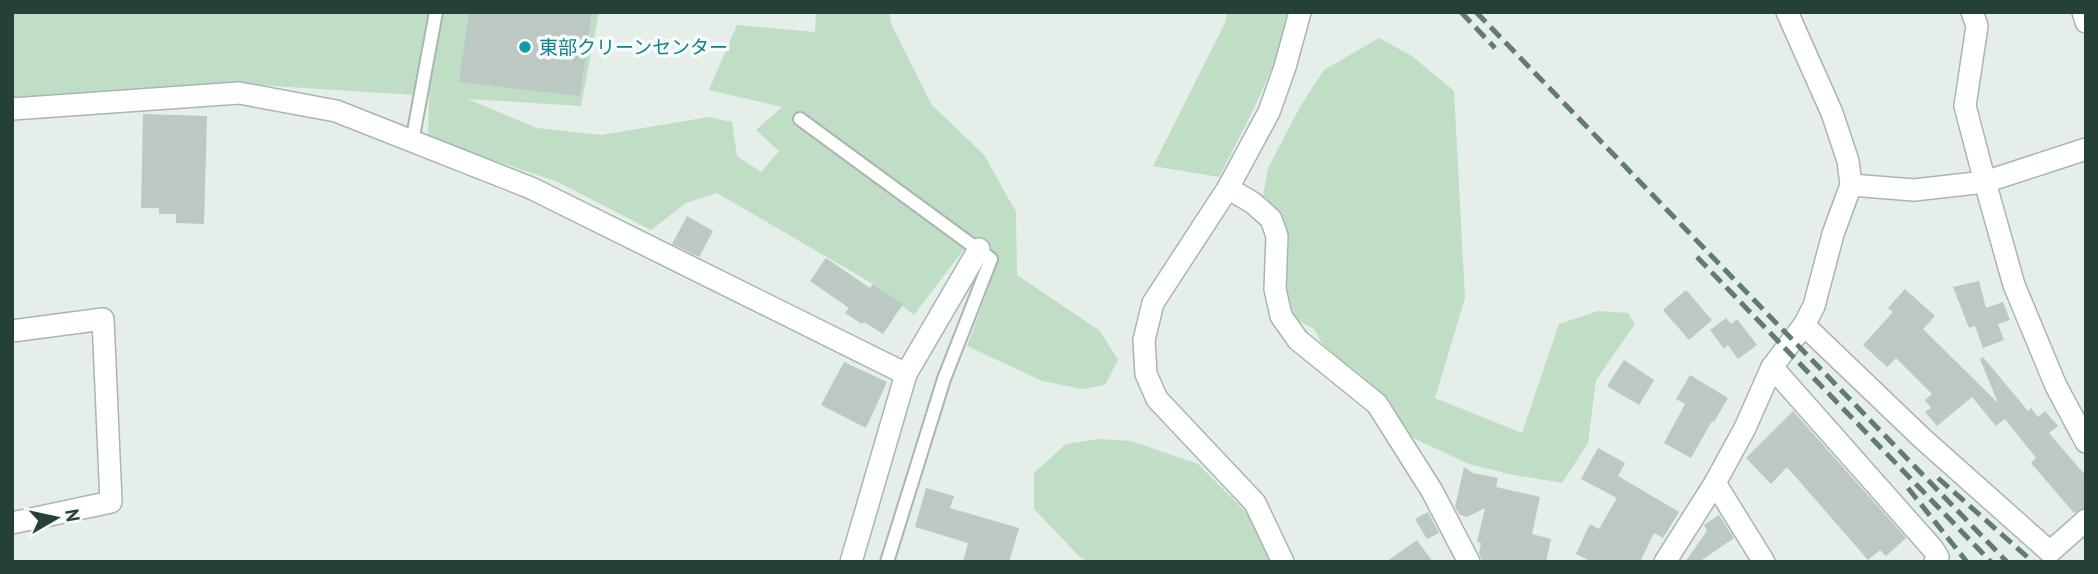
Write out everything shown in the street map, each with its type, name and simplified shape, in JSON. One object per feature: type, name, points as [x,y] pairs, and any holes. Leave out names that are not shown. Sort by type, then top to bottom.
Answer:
[{"type":"street","points":[[1283,562],[1255,503],[1157,399],[1146,374],[1144,340],[1153,303],[1228,188],[1269,112],[1300,12]]},
{"type":"street","points":[[1665,562],[1715,483],[1745,428],[1772,366],[1804,325],[1814,306],[1833,234],[1851,185],[1848,161],[1832,113],[1787,12]]},
{"type":"street","points":[[1972,12],[1977,26],[1965,106],[1985,182],[2014,285],[2056,386],[2086,442]]},
{"type":"street","points":[[2083,12],[2086,22]]},
{"type":"street","points":[[12,109],[239,93],[336,111],[531,188],[906,374]]},
{"type":"street","points":[[1851,185],[1914,190],[1985,182],[2086,149]]},
{"type":"street","points":[[1228,188],[1254,203],[1271,219],[1276,236],[1275,289],[1280,316],[1298,340],[1377,404],[1432,491],[1469,562]]},
{"type":"street","points":[[851,562],[906,374],[979,249]]},
{"type":"street","points":[[12,331],[103,319],[111,502],[12,523]]},
{"type":"street","points":[[1804,325],[1923,439],[2050,552],[2086,520]]},
{"type":"street","points":[[1772,366],[1933,549],[1938,557],[1935,562]]},
{"type":"street","points":[[1715,483],[1764,562]]},
{"type":"lane","points":[[412,142],[436,12]]},
{"type":"lane","points":[[800,119],[991,259],[944,379],[887,562]]},
{"type":"green space","points":[[12,12],[599,12],[581,106],[468,99],[537,128],[601,135],[709,117],[732,122],[737,156],[761,172],[779,151],[756,130],[782,107],[709,90],[737,25],[815,32],[816,12],[889,12],[891,24],[931,104],[984,155],[1016,212],[1017,275],[1100,331],[1118,360],[1105,385],[1082,389],[1042,381],[967,346],[992,278],[974,236],[914,315],[880,288],[717,193],[686,203],[651,230],[558,182],[428,138],[429,96],[244,84],[12,100]]},
{"type":"green space","points":[[1227,12],[1287,12],[1276,55],[1250,117],[1219,177],[1153,166],[1225,23]]},
{"type":"green space","points":[[1379,38],[1412,56],[1454,91],[1465,298],[1435,398],[1522,433],[1559,324],[1598,311],[1628,313],[1635,324],[1596,380],[1588,443],[1562,483],[1469,464],[1411,437],[1322,343],[1314,329],[1288,315],[1285,228],[1263,196],[1268,168],[1301,105],[1324,70]]},
{"type":"green space","points":[[1098,439],[1131,441],[1198,464],[1245,511],[1269,549],[1272,562],[1089,562],[1080,557],[1034,509],[1034,473],[1066,444]]},
{"type":"building","name":"東部クリーンセンター","points":[[469,12],[592,12],[580,96],[459,82]]},
{"type":"building","points":[[143,114],[207,116],[204,224],[176,223],[176,214],[159,214],[159,208],[141,208]]},
{"type":"building","points":[[687,216],[713,231],[699,257],[672,244]]},
{"type":"building","points":[[826,258],[870,288],[873,284],[903,304],[883,334],[845,313],[849,308],[810,281]]},
{"type":"building","points":[[1979,281],[1986,308],[2003,302],[2010,320],[1998,324],[2004,340],[1983,348],[1975,326],[1969,328],[1953,287]]},
{"type":"building","points":[[1905,289],[1935,316],[1923,329],[1998,403],[1980,359],[1983,357],[2028,411],[2031,408],[2038,417],[2045,411],[2058,426],[2049,433],[2086,476],[2086,507],[2074,513],[2031,463],[2036,458],[2005,419],[1996,426],[1972,397],[1937,426],[1925,412],[1931,408],[1925,400],[1932,394],[1896,358],[1887,367],[1863,345],[1893,312],[1888,308]]},
{"type":"building","points":[[1686,290],[1712,320],[1689,340],[1663,310]]},
{"type":"building","points":[[1726,318],[1731,324],[1737,319],[1757,345],[1738,359],[1728,345],[1724,349],[1710,330]]},
{"type":"building","points":[[1624,360],[1654,380],[1639,405],[1607,386]]},
{"type":"building","points":[[844,362],[887,382],[866,428],[821,405]]},
{"type":"building","points":[[1690,375],[1728,398],[1691,458],[1664,443],[1685,404],[1676,399]]},
{"type":"building","points":[[1793,411],[1906,538],[1886,556],[1880,550],[1868,560],[1787,467],[1771,484],[1746,458]]},
{"type":"building","points":[[1598,448],[1625,463],[1618,476],[1679,512],[1663,538],[1654,533],[1640,562],[1592,562],[1576,554],[1590,524],[1599,529],[1617,498],[1581,479]]},
{"type":"building","points":[[1464,467],[1473,473],[1498,478],[1496,487],[1540,497],[1532,534],[1551,539],[1546,562],[1482,560],[1479,553],[1481,543],[1477,542],[1485,508],[1467,517],[1460,515],[1455,507]]},
{"type":"building","points":[[926,488],[954,496],[950,508],[1019,528],[1009,562],[963,562],[968,543],[915,527]]},
{"type":"building","points":[[1428,512],[1439,533],[1427,539],[1415,519]]},
{"type":"building","points":[[1719,515],[1734,538],[1699,562],[1685,562],[1707,531],[1704,525]]},
{"type":"building","points":[[1417,540],[1433,562],[1386,562]]},
{"type":"railway","points":[[1461,12],[1495,48]]},
{"type":"railway","points":[[1476,12],[2007,562]]},
{"type":"railway","points":[[1697,257],[1991,562]]},
{"type":"railway","points":[[1938,478],[2033,562]]},
{"type":"railway","points":[[1908,488],[1967,562]]},
{"type":"place","name":"東部クリーンセンター","points":[[525,47]]}]
